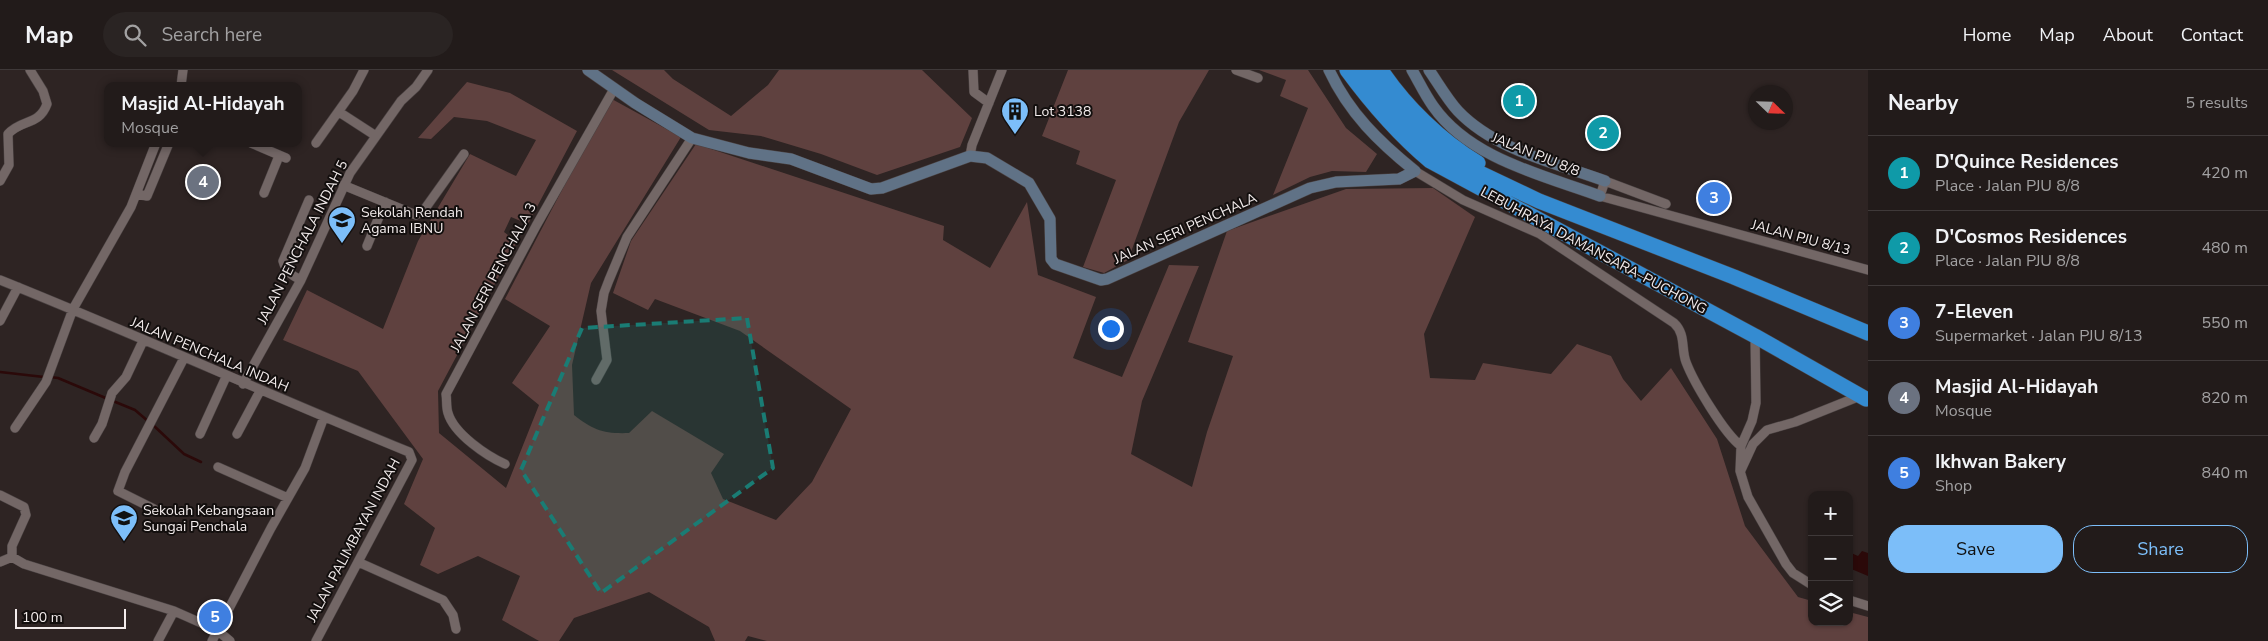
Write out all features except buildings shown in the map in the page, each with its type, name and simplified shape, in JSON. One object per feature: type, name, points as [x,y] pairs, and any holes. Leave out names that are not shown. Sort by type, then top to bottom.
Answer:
[{"type":"highway","name":"LEBUHRAYA DAMANSARA–PUCHONG","points":[[1347,70],[1373,106],[1407,142],[1430,161],[1755,336],[1863,398]]},
{"type":"highway","name":"LEBUHRAYA DAMANSARA–PUCHONG","points":[[1364,70],[1386,101],[1417,135],[1437,150],[1539,201],[1734,277],[1868,333]]},
{"type":"highway","points":[[1381,70],[1411,107],[1439,134],[1467,157],[1539,201]]},
{"type":"street","points":[[0,181],[9,164],[8,134],[11,130],[38,119],[47,104],[43,91],[30,70]]},
{"type":"street","points":[[316,143],[354,91],[364,70]]},
{"type":"street","name":"JALAN PENCHALA INDAH 5","points":[[243,384],[301,280],[343,185],[401,101],[428,70]]},
{"type":"street","points":[[588,70],[692,138],[749,153],[791,159],[871,189],[882,188],[970,156],[972,145],[1002,70]]},
{"type":"street","points":[[973,70],[974,92],[989,103]]},
{"type":"street","points":[[1236,70],[1258,78]]},
{"type":"street","points":[[1329,70],[1351,107],[1368,129],[1381,144],[1415,171],[1463,200],[1540,234],[1674,323],[1681,333],[1686,362],[1696,381],[1725,430],[1741,446]]},
{"type":"street","name":"JALAN PJU 8/8","points":[[1412,70],[1434,107],[1449,124],[1475,145],[1499,158],[1600,196],[1623,202]]},
{"type":"street","name":"JALAN PJU 8/8","points":[[1429,70],[1458,111],[1484,132],[1505,144],[1666,204],[1654,204]]},
{"type":"street","name":"JALAN SERI PENCHALA 3","points":[[505,464],[487,456],[462,434],[448,414],[446,394],[536,226],[614,88]]},
{"type":"street","points":[[339,112],[376,136]]},
{"type":"street","points":[[596,380],[606,360],[602,326],[604,293],[627,237],[692,138]]},
{"type":"street","points":[[15,428],[46,382],[73,309],[137,194],[155,147]]},
{"type":"street","points":[[137,194],[147,196],[167,147]]},
{"type":"street","points":[[261,147],[282,157],[264,192]]},
{"type":"street","points":[[343,185],[416,215],[424,210],[464,154]]},
{"type":"street","name":"JALAN SERI PENCHALA","points":[[970,156],[988,158],[1030,183],[1050,219],[1051,259],[1055,264],[1101,280],[1132,270],[1310,188],[1336,182],[1399,179],[1415,171]]},
{"type":"street","points":[[1600,196],[1605,181]]},
{"type":"street","points":[[1641,194],[1668,216]]},
{"type":"street","points":[[301,280],[290,274],[283,261],[309,200]]},
{"type":"street","points":[[367,246],[385,202]]},
{"type":"street","points":[[1623,202],[1644,206],[1654,204]]},
{"type":"street","name":"JALAN PJU 8/13","points":[[1623,202],[1868,270]]},
{"type":"street","name":"JALAN PENCHALA INDAH","points":[[0,280],[73,309],[226,377],[409,452]]},
{"type":"street","points":[[0,321],[18,287]]},
{"type":"street","points":[[1755,336],[1756,403],[1752,421],[1741,446],[1740,471],[1748,497],[1786,564],[1808,582]]},
{"type":"street","points":[[94,438],[102,424],[112,393],[126,377],[143,341]]},
{"type":"street","points":[[154,510],[118,491],[125,472],[184,358]]},
{"type":"street","points":[[200,434],[226,377]]},
{"type":"street","points":[[237,434],[260,391]]},
{"type":"street","points":[[1740,471],[1753,444],[1767,430],[1863,398]]},
{"type":"street","points":[[212,641],[305,468],[324,417]]},
{"type":"street","name":"JALAN PALIMBAYAN INDAH","points":[[316,641],[412,460],[409,452]]},
{"type":"street","points":[[218,467],[288,498]]},
{"type":"street","points":[[0,495],[24,507],[26,515],[12,546],[12,557]]},
{"type":"street","points":[[0,562],[12,557]]},
{"type":"street","points":[[12,557],[24,564],[174,610],[217,630],[230,641]]},
{"type":"street","points":[[358,562],[443,600],[453,615],[456,629]]},
{"type":"street","points":[[1853,601],[1868,606]]},
{"type":"street","points":[[158,641],[174,610]]},
{"type":"highlighted area","points":[[747,318],[773,468],[601,593],[521,470],[582,328]]},
{"type":"shaded area","points":[[612,70],[664,70],[673,79],[731,116],[768,85],[779,70],[922,70],[972,118],[960,147],[877,175],[821,154],[761,136],[709,130]]},
{"type":"shaded area","points":[[1068,70],[1209,70],[1179,122],[1128,260],[1104,273],[1083,267],[1116,180],[1076,164],[1080,151],[1042,136]]},
{"type":"shaded area","points":[[1259,70],[1308,70],[1346,128],[1377,154],[1366,172],[1332,171],[1310,177],[1273,195],[1308,108],[1280,96],[1286,80]]},
{"type":"shaded area","points":[[467,82],[510,93],[577,131],[528,224],[511,217],[504,232],[517,242],[438,391],[439,433],[506,488],[539,405],[512,383],[550,326],[505,299],[610,98],[681,137],[591,283],[572,365],[574,415],[599,430],[613,433],[629,433],[652,411],[724,454],[711,473],[723,499],[776,520],[812,482],[851,409],[740,331],[655,299],[648,310],[613,293],[631,241],[696,144],[944,226],[943,240],[990,268],[1027,202],[1038,275],[1096,297],[1073,358],[1122,377],[1169,265],[1199,266],[1142,401],[1131,454],[1192,487],[1207,432],[1233,356],[1188,342],[1227,231],[1346,189],[1433,188],[1475,217],[1424,334],[1430,378],[1475,380],[1483,363],[1551,374],[1577,344],[1611,356],[1623,379],[1641,401],[1671,368],[1717,439],[1745,526],[1798,597],[1808,600],[1808,626],[1853,626],[1853,613],[1868,617],[1868,641],[767,641],[748,636],[745,641],[715,641],[709,627],[649,592],[574,618],[559,641],[539,641],[502,620],[520,576],[478,556],[438,574],[420,565],[435,528],[404,504],[423,459],[358,371],[283,340],[307,290],[383,329],[418,241],[470,154],[516,176],[536,140],[487,121],[454,117],[431,139],[418,138]]},
{"type":"shaded area","points":[[1862,551],[1868,553],[1868,576],[1853,570],[1853,554],[1858,556]]},
{"type":"waterway","points":[[0,372],[44,377]]},
{"type":"waterway","points":[[50,377],[58,378],[108,399]]},
{"type":"waterway","points":[[113,401],[135,410],[149,422]]},
{"type":"waterway","points":[[153,425],[184,454],[201,462]]},
{"type":"place","name":"D'Quince Residences","points":[[1519,101]]},
{"type":"place","name":"D'Cosmos Residences","points":[[1603,133]]},
{"type":"place","name":"Lot 3138","points":[[1015,135]]},
{"type":"place","name":"Masjid Al-Hidayah","points":[[203,182]]},
{"type":"place","name":"7-Eleven","points":[[1714,198]]},
{"type":"place","name":"Sekolah Rendah Agama IBNU","points":[[342,244]]},
{"type":"place","name":"Sekolah Kebangsaan Sungai Penchala","points":[[124,542]]},
{"type":"place","name":"Ikhwan Bakery","points":[[215,617]]}]
